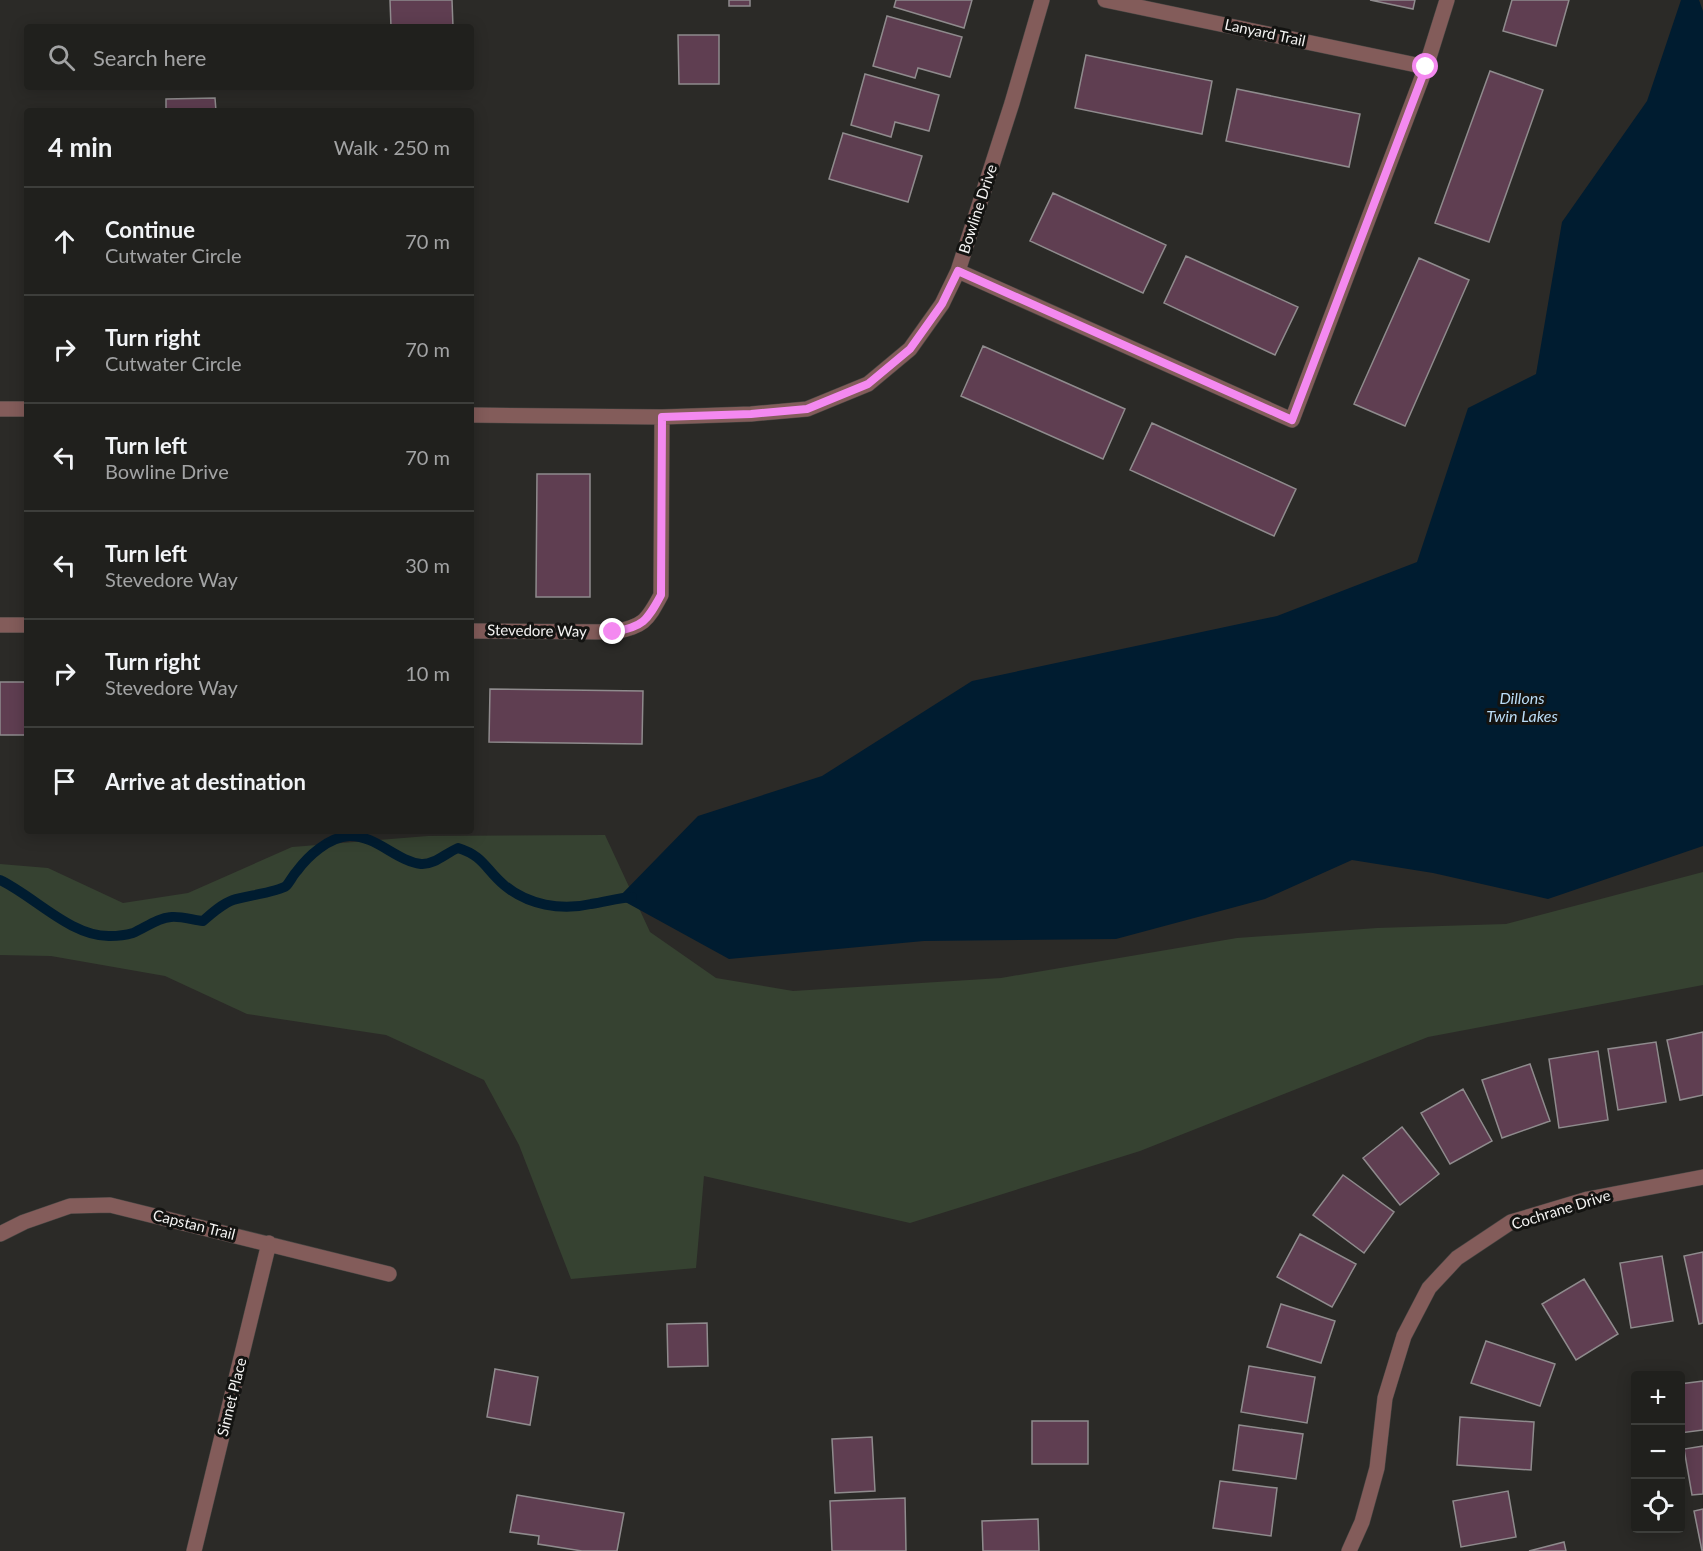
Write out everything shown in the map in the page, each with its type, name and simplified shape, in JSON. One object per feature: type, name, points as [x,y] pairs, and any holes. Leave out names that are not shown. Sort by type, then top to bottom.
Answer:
[{"type":"street","name":"Bowline Drive","points":[[474,415],[662,417],[751,414],[807,409],[868,384],[910,349],[942,304],[958,271],[1012,103],[1042,0]]},
{"type":"street","name":"Lanyard Trail","points":[[1104,0],[1426,67]]},
{"type":"street","points":[[958,271],[1292,420],[1426,67],[1447,0]]},
{"type":"street","points":[[0,409],[24,409]]},
{"type":"street","name":"Stevedore Way","points":[[474,631],[613,632],[635,628],[650,615],[661,595],[662,417]]},
{"type":"street","points":[[0,625],[24,626]]},
{"type":"street","name":"Cochrane Drive","points":[[1349,1551],[1362,1522],[1377,1468],[1384,1398],[1404,1336],[1429,1287],[1457,1258],[1511,1222],[1588,1199],[1703,1177]]},
{"type":"street","name":"Capstan Trail","points":[[0,1234],[24,1222],[70,1206],[110,1205],[389,1274]]},
{"type":"street","name":"Sinnet Place","points":[[194,1551],[269,1243]]},
{"type":"green space","points":[[605,835],[650,932],[716,978],[793,991],[1001,978],[1237,938],[1377,928],[1506,924],[1703,872],[1703,985],[1428,1037],[1140,1151],[910,1223],[704,1176],[696,1268],[571,1279],[519,1145],[484,1080],[386,1035],[247,1014],[165,976],[51,956],[0,955],[0,864],[48,868],[123,903],[188,893],[292,847],[428,836]]},
{"type":"water","name":"Dillons Twin Lakes","points":[[1681,0],[1699,0],[1703,11],[1703,846],[1548,899],[1433,873],[1352,860],[1265,899],[1116,939],[924,941],[729,959],[618,898],[698,816],[822,776],[972,681],[1277,616],[1417,562],[1468,408],[1536,374],[1562,222],[1647,101]]},
{"type":"building","points":[[390,0],[452,0],[453,24],[391,24]]},
{"type":"building","points":[[729,0],[750,0],[750,6],[729,6]]},
{"type":"building","points":[[896,0],[972,0],[964,28],[894,7]]},
{"type":"building","points":[[1370,0],[1415,0],[1413,9]]},
{"type":"building","points":[[1512,0],[1569,0],[1556,46],[1503,31]]},
{"type":"building","points":[[887,16],[962,37],[950,77],[918,68],[915,78],[873,66]]},
{"type":"building","points":[[678,35],[719,35],[719,84],[679,84]]},
{"type":"building","points":[[1086,55],[1212,81],[1202,134],[1075,108]]},
{"type":"building","points":[[1490,71],[1543,90],[1489,242],[1435,223]]},
{"type":"building","points":[[865,74],[939,95],[929,131],[895,122],[891,137],[851,125]]},
{"type":"building","points":[[1237,89],[1360,114],[1349,167],[1226,141]]},
{"type":"building","points":[[215,98],[216,108],[166,108],[166,99]]},
{"type":"building","points":[[843,133],[922,156],[908,202],[829,179]]},
{"type":"building","points":[[1053,193],[1166,245],[1143,293],[1030,241]]},
{"type":"building","points":[[1186,256],[1298,307],[1275,355],[1164,303]]},
{"type":"building","points":[[1419,258],[1469,280],[1405,426],[1354,404]]},
{"type":"building","points":[[983,346],[1125,409],[1103,459],[961,396]]},
{"type":"building","points":[[1152,423],[1296,489],[1274,536],[1130,470]]},
{"type":"building","points":[[537,474],[590,474],[590,597],[536,597]]},
{"type":"building","points":[[0,682],[24,682],[24,735],[0,735]]},
{"type":"building","points":[[490,689],[643,691],[642,744],[489,742]]},
{"type":"building","points":[[1703,1032],[1703,1095],[1680,1100],[1667,1040]]},
{"type":"building","points":[[1656,1042],[1666,1102],[1618,1110],[1608,1049]]},
{"type":"building","points":[[1598,1051],[1608,1120],[1559,1128],[1549,1059]]},
{"type":"building","points":[[1530,1064],[1550,1121],[1502,1138],[1482,1080]]},
{"type":"building","points":[[1463,1089],[1492,1141],[1450,1164],[1421,1113]]},
{"type":"building","points":[[1402,1127],[1439,1174],[1400,1205],[1363,1158]]},
{"type":"building","points":[[1343,1175],[1394,1212],[1364,1253],[1313,1215]]},
{"type":"building","points":[[1300,1234],[1356,1264],[1332,1307],[1277,1277]]},
{"type":"building","points":[[1703,1252],[1703,1323],[1699,1324],[1684,1256]]},
{"type":"building","points":[[1662,1256],[1673,1321],[1631,1328],[1620,1263]]},
{"type":"building","points":[[1584,1279],[1618,1334],[1576,1360],[1542,1304]]},
{"type":"building","points":[[1281,1304],[1335,1321],[1321,1363],[1267,1347]]},
{"type":"building","points":[[707,1323],[708,1366],[668,1367],[667,1324]]},
{"type":"building","points":[[1486,1341],[1555,1364],[1540,1406],[1471,1383]]},
{"type":"building","points":[[1249,1366],[1315,1377],[1307,1423],[1241,1412]]},
{"type":"building","points":[[495,1369],[538,1377],[530,1425],[487,1417]]},
{"type":"building","points":[[1703,1381],[1703,1430],[1685,1432],[1685,1383]]},
{"type":"building","points":[[1460,1417],[1534,1422],[1531,1470],[1457,1465]]},
{"type":"building","points":[[1032,1421],[1088,1421],[1088,1464],[1032,1464]]},
{"type":"building","points":[[1239,1425],[1303,1434],[1296,1479],[1233,1470]]},
{"type":"building","points":[[872,1437],[875,1491],[835,1493],[832,1439]]},
{"type":"building","points":[[1703,1446],[1703,1494],[1692,1495],[1685,1449]]},
{"type":"building","points":[[1220,1481],[1277,1488],[1271,1536],[1213,1528]]},
{"type":"building","points":[[1508,1491],[1516,1537],[1461,1547],[1453,1501]]},
{"type":"building","points":[[517,1495],[624,1513],[617,1551],[582,1551],[538,1544],[539,1536],[510,1532]]},
{"type":"building","points":[[905,1498],[906,1551],[832,1551],[830,1501]]},
{"type":"building","points":[[1703,1509],[1703,1551],[1702,1551],[1694,1511]]},
{"type":"building","points":[[1038,1519],[1039,1551],[983,1551],[982,1521]]},
{"type":"building","points":[[1564,1542],[1566,1551],[1529,1551]]},
{"type":"waterway","points":[[0,880],[81,930],[95,935],[121,935],[133,933],[156,921],[171,917],[203,921],[221,906],[233,900],[282,888],[307,859],[320,848],[341,837],[349,836],[368,840],[403,858],[421,864],[435,861],[458,848],[467,851],[479,859],[513,892],[545,905],[580,906],[632,897]]},
{"type":"route","points":[[613,632],[635,628],[650,615],[661,595],[662,417],[751,414],[807,409],[868,384],[910,349],[942,304],[958,271],[1292,420],[1426,67]]}]
